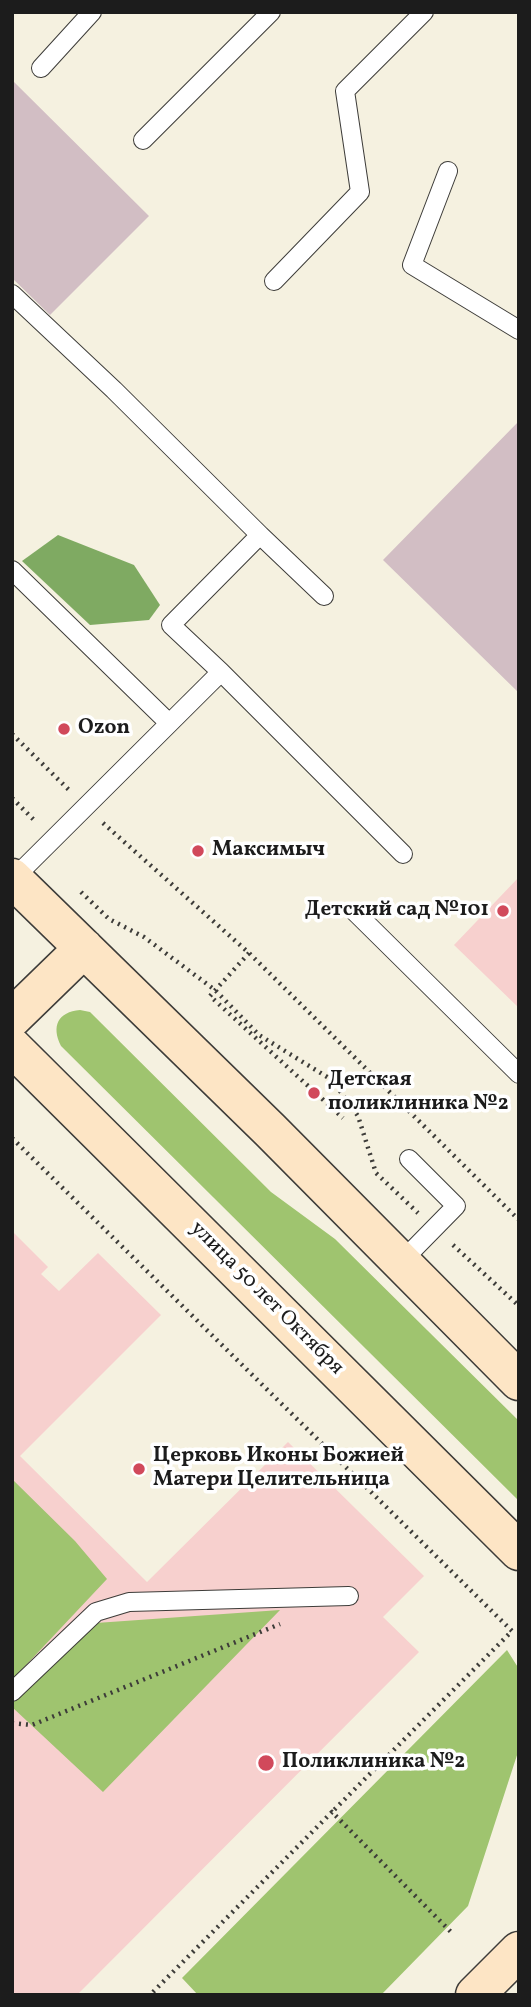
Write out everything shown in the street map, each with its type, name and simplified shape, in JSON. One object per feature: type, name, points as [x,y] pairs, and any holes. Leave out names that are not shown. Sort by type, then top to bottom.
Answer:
[{"type":"main road","points":[[13,879],[270,1130],[519,1381]]},
{"type":"main road","points":[[12,1018],[84,948]]},
{"type":"main road","name":"улица 50 лет Октября","points":[[12,1047],[519,1551]]},
{"type":"main road","points":[[475,1995],[519,1951]]},
{"type":"lane","points":[[41,68],[92,12]]},
{"type":"lane","points":[[143,140],[271,12]]},
{"type":"lane","points":[[274,281],[360,192],[345,92],[424,12]]},
{"type":"lane","points":[[448,171],[412,265],[519,330]]},
{"type":"lane","points":[[12,294],[324,596]]},
{"type":"lane","points":[[260,535],[171,625],[403,854]]},
{"type":"lane","points":[[12,570],[169,723]]},
{"type":"lane","points":[[13,879],[221,672]]},
{"type":"lane","points":[[355,912],[519,1074]]},
{"type":"lane","points":[[401,1262],[456,1206],[409,1160]]},
{"type":"lane","points":[[12,1692],[96,1612],[129,1602],[349,1596]]},
{"type":"path","points":[[12,734],[85,806],[249,953],[519,1220]]},
{"type":"path","points":[[12,798],[53,838]]},
{"type":"path","points":[[73,885],[110,919],[144,937],[215,990],[259,1035],[332,1080],[358,1116],[376,1173],[519,1306]]},
{"type":"path","points":[[249,953],[210,996],[343,1118]]},
{"type":"path","points":[[12,1138],[512,1630],[153,1992]]},
{"type":"path","points":[[12,1723],[32,1725],[286,1622]]},
{"type":"path","points":[[332,1812],[453,1934]]},
{"type":"shaded area","points":[[12,80],[149,216],[50,315],[12,278]]},
{"type":"shaded area","points":[[519,421],[519,693],[383,560]]},
{"type":"shaded area","name":"Детский сад №101","points":[[519,877],[519,1008],[454,945]]},
{"type":"shaded area","points":[[12,1231],[48,1267],[41,1274],[59,1291],[98,1253],[161,1315],[20,1456],[147,1582],[288,1442],[424,1576],[383,1617],[419,1652],[77,1995],[12,1995]]},
{"type":"green space","points":[[58,535],[134,565],[160,605],[149,620],[90,625],[22,561]]},
{"type":"green space","points":[[72,1011],[90,1012],[271,1192],[335,1239],[519,1421],[519,1501],[61,1046],[57,1032],[58,1021]]},
{"type":"green space","points":[[12,1479],[75,1541],[107,1579],[12,1680]]},
{"type":"green space","points":[[280,1610],[103,1792],[12,1707],[12,1703],[96,1623]]},
{"type":"green space","points":[[507,1650],[519,1669],[519,1749],[468,1906],[381,1995],[198,1995],[182,1978]]},
{"type":"place","name":"Ozon","points":[[64,729]]},
{"type":"place","name":"Максимыч","points":[[198,851]]},
{"type":"place","name":"Детский сад №101","points":[[503,911]]},
{"type":"place","name":"Детская поликлиника №2","points":[[314,1093]]},
{"type":"place","name":"Церковь Иконы Божией Матери Целительница","points":[[139,1469]]},
{"type":"place","name":"Поликлиника №2","points":[[266,1763]]}]
